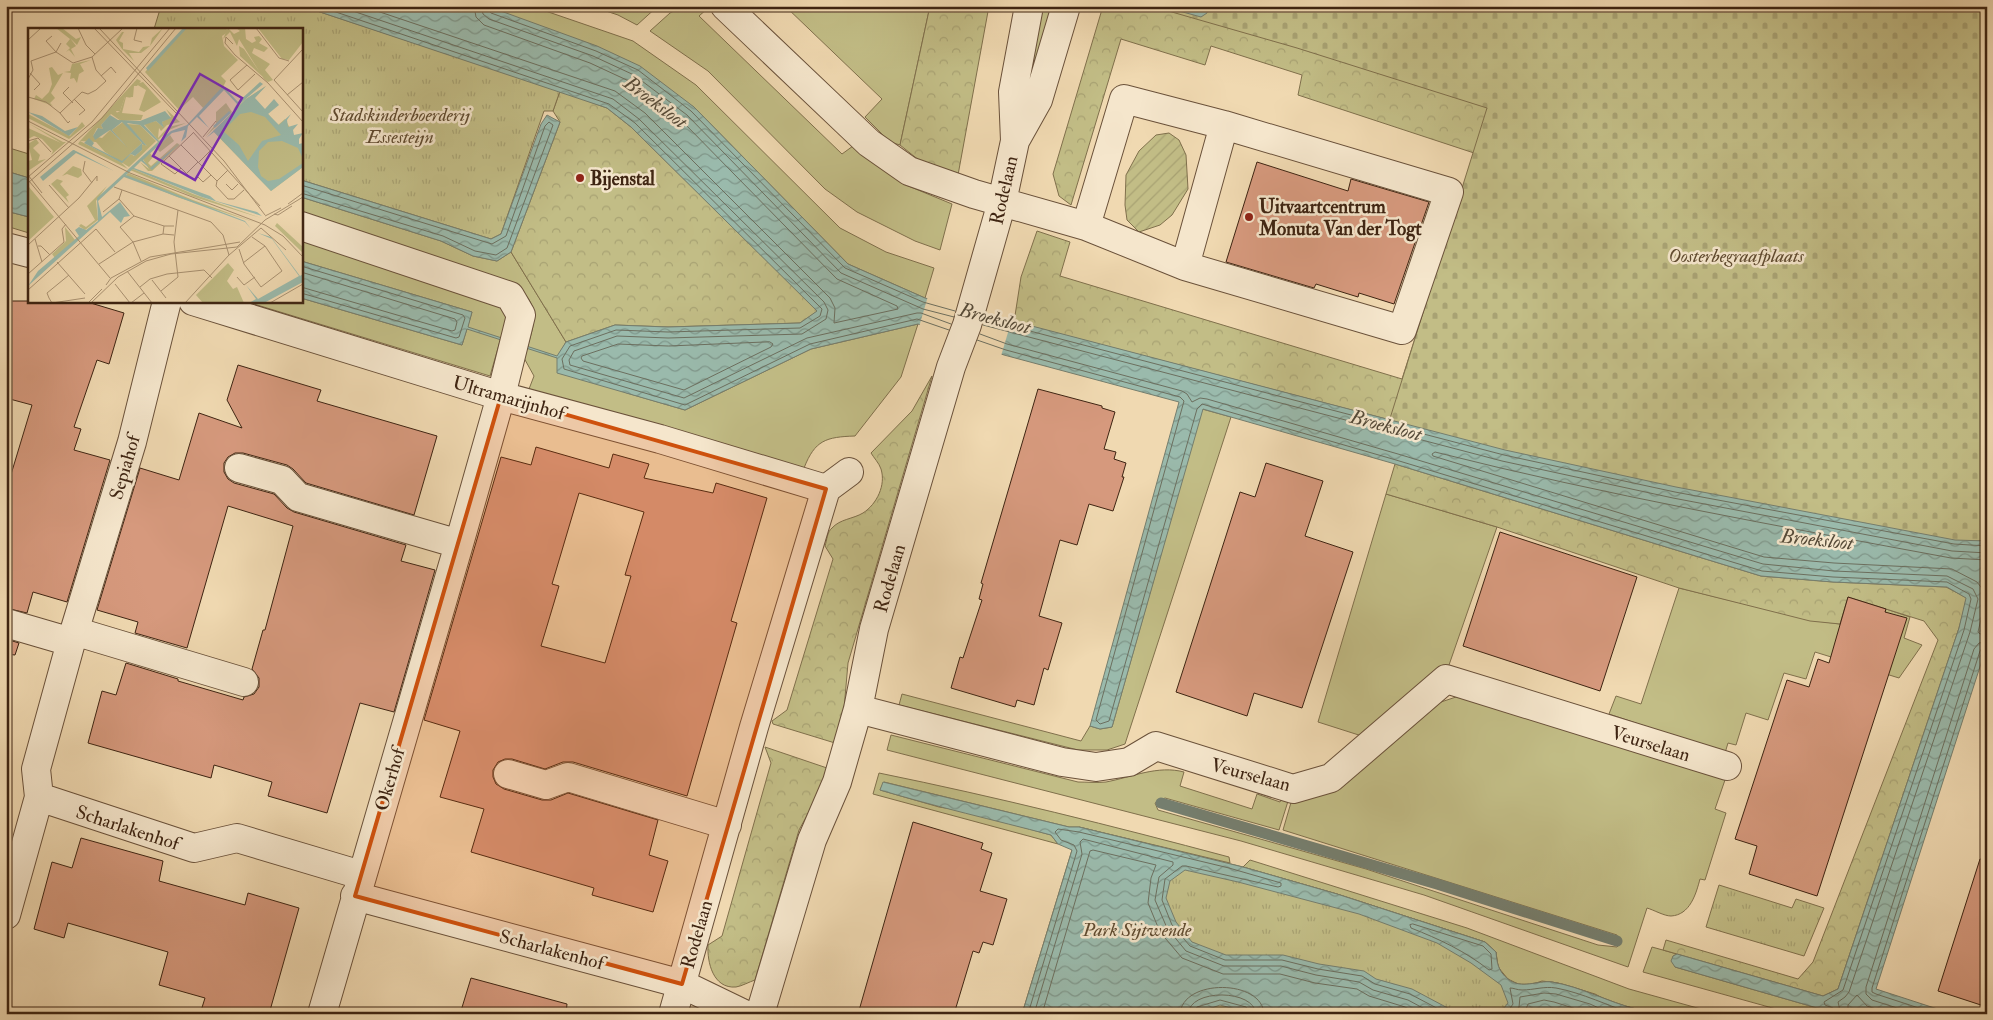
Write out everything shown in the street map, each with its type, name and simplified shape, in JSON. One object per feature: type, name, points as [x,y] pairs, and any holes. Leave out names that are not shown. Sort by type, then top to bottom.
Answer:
[{"type":"street","points":[[725,6],[869,143],[909,171],[974,194],[1086,226],[1185,266],[1402,330],[1449,192],[1224,125],[1124,99],[1086,226]]},
{"type":"street","name":"Rodelaan","points":[[760,1014],[812,840],[837,782],[858,710],[874,628],[951,367],[967,325],[1002,202],[1015,141],[1013,92],[1029,6]]},
{"type":"street","name":"Rodelaan","points":[[1015,141],[1038,100],[1066,6]]},
{"type":"street","points":[[1185,266],[1224,125]]},
{"type":"street","name":"Okerhof","points":[[302,226],[510,296],[521,314],[501,396],[459,544],[358,885],[322,1014]]},
{"type":"street","points":[[6,247],[28,253]]},
{"type":"street","name":"Sepiahof","points":[[6,915],[39,797],[36,769],[73,637],[132,442],[167,302]]},
{"type":"street","name":"Ultramarijnhof","points":[[196,302],[501,396],[660,439],[826,489]]},
{"type":"street","points":[[239,468],[282,480],[298,497],[459,544]]},
{"type":"street","points":[[826,489],[849,472]]},
{"type":"street","name":"Rodelaan","points":[[673,1014],[754,727],[826,489]]},
{"type":"street","points":[[6,623],[73,637],[244,682]]},
{"type":"street","name":"Veurselaan","points":[[858,710],[1062,762],[1096,767],[1129,762],[1156,746],[1292,789],[1332,778],[1446,679],[1727,766]]},
{"type":"street","points":[[508,774],[546,785],[568,778],[727,824]]},
{"type":"street","name":"Scharlakenhof","points":[[39,797],[194,848],[236,838],[358,885],[682,984],[744,1014]]},
{"type":"highlighted area","points":[[501,396],[826,489],[682,984],[355,896]]},
{"type":"green space","name":"Stadskinderboerderij Essesteijn","points":[[161,6],[302,6],[560,91],[553,111],[544,111],[501,234],[491,239],[302,180],[302,28],[154,28]]},
{"type":"green space","points":[[487,6],[531,6],[633,41],[696,85],[840,228],[886,252],[934,268],[925,298],[848,264],[694,107]]},
{"type":"green space","points":[[591,6],[658,6],[637,25],[618,15]]},
{"type":"green space","points":[[683,6],[705,6],[707,9],[699,16],[842,154],[853,146],[906,185],[952,204],[940,250],[915,241],[857,212],[825,189],[708,71],[650,31],[670,13]]},
{"type":"green space","points":[[785,6],[930,6],[900,145],[890,142],[865,117],[882,99]]},
{"type":"green space","points":[[930,6],[989,6],[958,175],[920,161],[900,145]]},
{"type":"green space","points":[[1041,6],[1056,6],[1025,94]]},
{"type":"green space","points":[[1103,6],[1161,6],[1506,110],[1987,518],[1987,541],[1955,540],[1505,450],[1014,322],[1021,277],[1037,231],[1070,242],[1060,276],[1402,379],[1474,153],[1298,95],[1302,75],[1211,46],[1205,65],[1121,39],[1071,205],[1059,196],[1053,174]]},
{"type":"green space","name":"Oosterbegraafplaats","points":[[1151,6],[1987,6],[1987,540],[1901,549],[1387,428],[1487,108],[1297,48]]},
{"type":"green space","points":[[560,91],[607,108],[631,127],[818,311],[800,323],[668,327],[615,325],[566,342],[511,252],[560,122],[553,111]]},
{"type":"green space","points":[[1169,133],[1179,140],[1186,155],[1188,189],[1172,215],[1160,225],[1139,232],[1127,220],[1125,205],[1126,175],[1139,151],[1156,135]]},
{"type":"green space","points":[[6,147],[28,154],[28,178],[6,171]]},
{"type":"green space","points":[[302,197],[441,241],[473,256],[497,261],[511,252],[566,342],[557,358],[627,393],[685,410],[811,349],[918,324],[901,377],[855,436],[836,437],[823,442],[813,451],[804,468],[529,389],[534,376],[524,358],[533,328],[533,310],[524,294],[515,286],[302,218]]},
{"type":"green space","points":[[6,211],[28,217],[28,233],[6,226]]},
{"type":"green space","points":[[302,239],[506,308],[506,320],[490,376],[247,302],[302,302],[302,298],[462,345],[472,312],[302,261]]},
{"type":"green space","points":[[932,376],[848,663],[844,709],[835,743],[773,724],[772,721],[787,710],[833,559],[825,546],[827,536],[835,525],[863,513],[876,499],[881,488],[882,475],[880,467],[871,453],[912,411]]},
{"type":"green space","points":[[1202,409],[1231,417],[1125,744],[1107,750],[1078,750],[899,705],[902,694],[1081,741],[1090,726],[1100,729],[1112,727]]},
{"type":"green space","points":[[1395,464],[1761,576],[1833,582],[1946,587],[1967,598],[1959,628],[1838,989],[1823,996],[1663,950],[1666,940],[1798,979],[1813,962],[1938,640],[1924,621],[1848,597],[1840,624],[1810,621],[1679,588],[1497,527],[1386,494]]},
{"type":"green space","points":[[1386,494],[1497,527],[1449,665],[1365,737],[1318,722]]},
{"type":"green space","points":[[1679,588],[1810,620],[1840,624],[1878,636],[1886,609],[1910,617],[1904,638],[1922,645],[1899,678],[1815,652],[1806,679],[1784,673],[1768,720],[1746,713],[1736,745],[1728,743],[1725,753],[1609,714],[1616,696],[1641,704]]},
{"type":"green space","points":[[1468,693],[1726,777],[1715,809],[1726,813],[1705,880],[1700,879],[1691,903],[1678,915],[1668,916],[1647,908],[1628,967],[1424,895],[1241,841],[887,750],[891,735],[1078,782],[1106,782],[1145,772],[1174,770],[1184,772],[1180,786],[1252,809],[1257,794],[1280,802],[1283,796],[1289,798],[1279,830],[1165,798],[1155,803],[1158,810],[1366,869],[1598,945],[1617,947],[1619,945],[1617,935],[1283,830],[1292,799],[1435,704]]},
{"type":"green space","points":[[765,747],[827,768],[821,790],[799,830],[755,980],[736,987],[728,986],[722,984],[713,973],[710,966],[708,945],[722,936],[771,763]]},
{"type":"green space","points":[[879,773],[1011,802],[1142,834],[1229,857],[1230,863],[1079,827],[1069,827],[884,782],[880,790],[1051,835],[1058,844],[873,794]]},
{"type":"green space","name":"Park Sijtwende","points":[[1079,827],[1243,867],[1337,894],[1485,942],[1496,952],[1502,973],[1508,979],[1519,984],[1552,982],[1563,984],[1636,1009],[1678,1014],[1022,1014]]},
{"type":"green space","points":[[1250,860],[1467,928],[1629,989],[1719,1014],[1678,1014],[1639,1010],[1558,983],[1542,981],[1520,985],[1508,979],[1498,967],[1496,952],[1485,942],[1337,894],[1243,867]]},
{"type":"green space","points":[[1719,885],[1792,908],[1796,899],[1824,908],[1804,956],[1706,927]]},
{"type":"green space","points":[[1652,947],[1677,954],[1673,956],[1675,967],[1838,1014],[1794,1014],[1643,972]]},
{"type":"water","name":"Broeksloot","points":[[302,6],[487,6],[597,46],[640,66],[694,107],[848,264],[925,298],[1505,450],[1676,487],[1955,540],[1987,541],[1987,645],[1876,989],[1953,1014],[1838,1014],[1675,967],[1671,961],[1673,956],[1677,954],[1823,996],[1838,989],[1959,628],[1966,598],[1947,587],[1833,582],[1761,576],[1395,464],[1203,409],[1112,727],[1100,729],[1090,726],[1179,402],[1004,355],[918,324],[811,349],[685,410],[557,373],[557,358],[467,329],[462,345],[302,298],[302,261],[472,312],[468,327],[557,356],[566,342],[615,325],[668,327],[800,323],[817,311],[631,127],[607,108]]},
{"type":"water","points":[[1161,6],[1209,6],[1207,13],[1201,17]]},
{"type":"water","points":[[547,115],[560,122],[511,252],[497,261],[473,256],[441,241],[302,197],[302,180],[491,239],[501,234],[541,124]]},
{"type":"water","points":[[6,171],[28,178],[28,217],[6,211]]},
{"type":"water","name":"Park Sijtwende","points":[[883,782],[1243,867],[1337,894],[1485,942],[1496,952],[1502,973],[1513,982],[1519,984],[1552,982],[1563,984],[1636,1009],[1678,1014],[1499,1014],[1508,1003],[1501,985],[1471,963],[1437,943],[1359,914],[1185,870],[1170,881],[1166,898],[1176,922],[1192,942],[1226,955],[1283,955],[1319,964],[1364,971],[1376,979],[1412,989],[1459,1014],[1253,1014],[1220,1005],[1195,1014],[1022,1014],[1072,850],[1058,844],[1051,835],[880,790]]},
{"type":"pier","points":[[928,296],[1012,319],[1001,356],[919,327]]},
{"type":"building","points":[[1257,162],[1348,191],[1351,179],[1429,202],[1394,304],[1359,293],[1358,297],[1316,284],[1314,288],[1226,262]]},
{"type":"building","points":[[6,301],[87,302],[124,313],[109,364],[97,360],[74,427],[81,429],[74,450],[110,460],[67,602],[33,592],[27,613],[6,608],[6,491],[32,405],[6,398]]},
{"type":"building","points":[[238,365],[321,390],[317,401],[437,436],[414,515],[306,483],[287,465],[243,453],[235,453],[228,457],[224,463],[224,472],[228,479],[234,483],[274,494],[287,508],[294,512],[406,545],[401,561],[435,570],[394,712],[360,703],[327,813],[268,796],[272,782],[214,765],[211,778],[88,743],[102,691],[116,695],[126,663],[243,700],[244,697],[254,694],[259,687],[259,678],[252,669],[263,630],[265,630],[293,526],[228,506],[187,648],[135,633],[138,622],[97,610],[140,468],[179,480],[199,413],[242,428],[227,400]]},
{"type":"building","points":[[1038,389],[1102,406],[1102,408],[1115,412],[1104,449],[1116,452],[1114,459],[1126,463],[1122,477],[1124,477],[1113,511],[1089,504],[1077,545],[1060,540],[1039,616],[1062,623],[1048,670],[1044,668],[1034,705],[1017,700],[1015,707],[951,688],[960,657],[963,658],[982,600],[979,599],[983,584],[981,583]]},
{"type":"building","points":[[536,447],[609,468],[613,454],[649,464],[644,478],[713,493],[716,483],[767,498],[731,621],[737,623],[687,796],[573,762],[563,762],[545,769],[512,759],[505,759],[498,762],[493,770],[496,784],[504,789],[542,800],[551,800],[568,793],[658,820],[649,855],[668,861],[653,912],[592,895],[594,888],[471,852],[484,809],[440,797],[460,731],[424,720],[501,457],[531,465]],"holes":[[[579,493],[644,512],[625,575],[631,576],[605,663],[541,646],[559,586],[552,584]]]},
{"type":"building","points":[[1266,463],[1323,481],[1305,536],[1353,552],[1302,708],[1254,693],[1247,716],[1176,692],[1240,492],[1255,497]]},
{"type":"building","points":[[1500,532],[1637,577],[1600,691],[1463,646]]},
{"type":"building","points":[[1848,597],[1886,609],[1885,612],[1907,618],[1817,896],[1749,874],[1757,846],[1735,839],[1787,680],[1809,687],[1818,659],[1829,663]]},
{"type":"building","points":[[6,639],[19,643],[15,655],[6,654]]},
{"type":"building","points":[[913,822],[983,843],[981,849],[992,853],[980,891],[1007,899],[993,945],[983,942],[979,953],[973,951],[954,1014],[858,1014]]},
{"type":"building","points":[[81,838],[163,861],[159,881],[245,905],[248,893],[299,908],[269,1014],[200,1014],[205,998],[159,985],[168,952],[68,923],[64,938],[34,929],[52,862],[72,868]]},
{"type":"building","points":[[1980,859],[1987,860],[1987,1007],[1938,991]]},
{"type":"building","points":[[471,978],[567,1004],[566,1014],[460,1014]]},
{"type":"waterway","points":[[1161,803],[1437,884],[1617,941]]},
{"type":"place","name":"Bijenstal","points":[[580,178]]},
{"type":"place","name":"Uitvaartcentrum Monuta Van der Togt","points":[[1249,217]]}]
